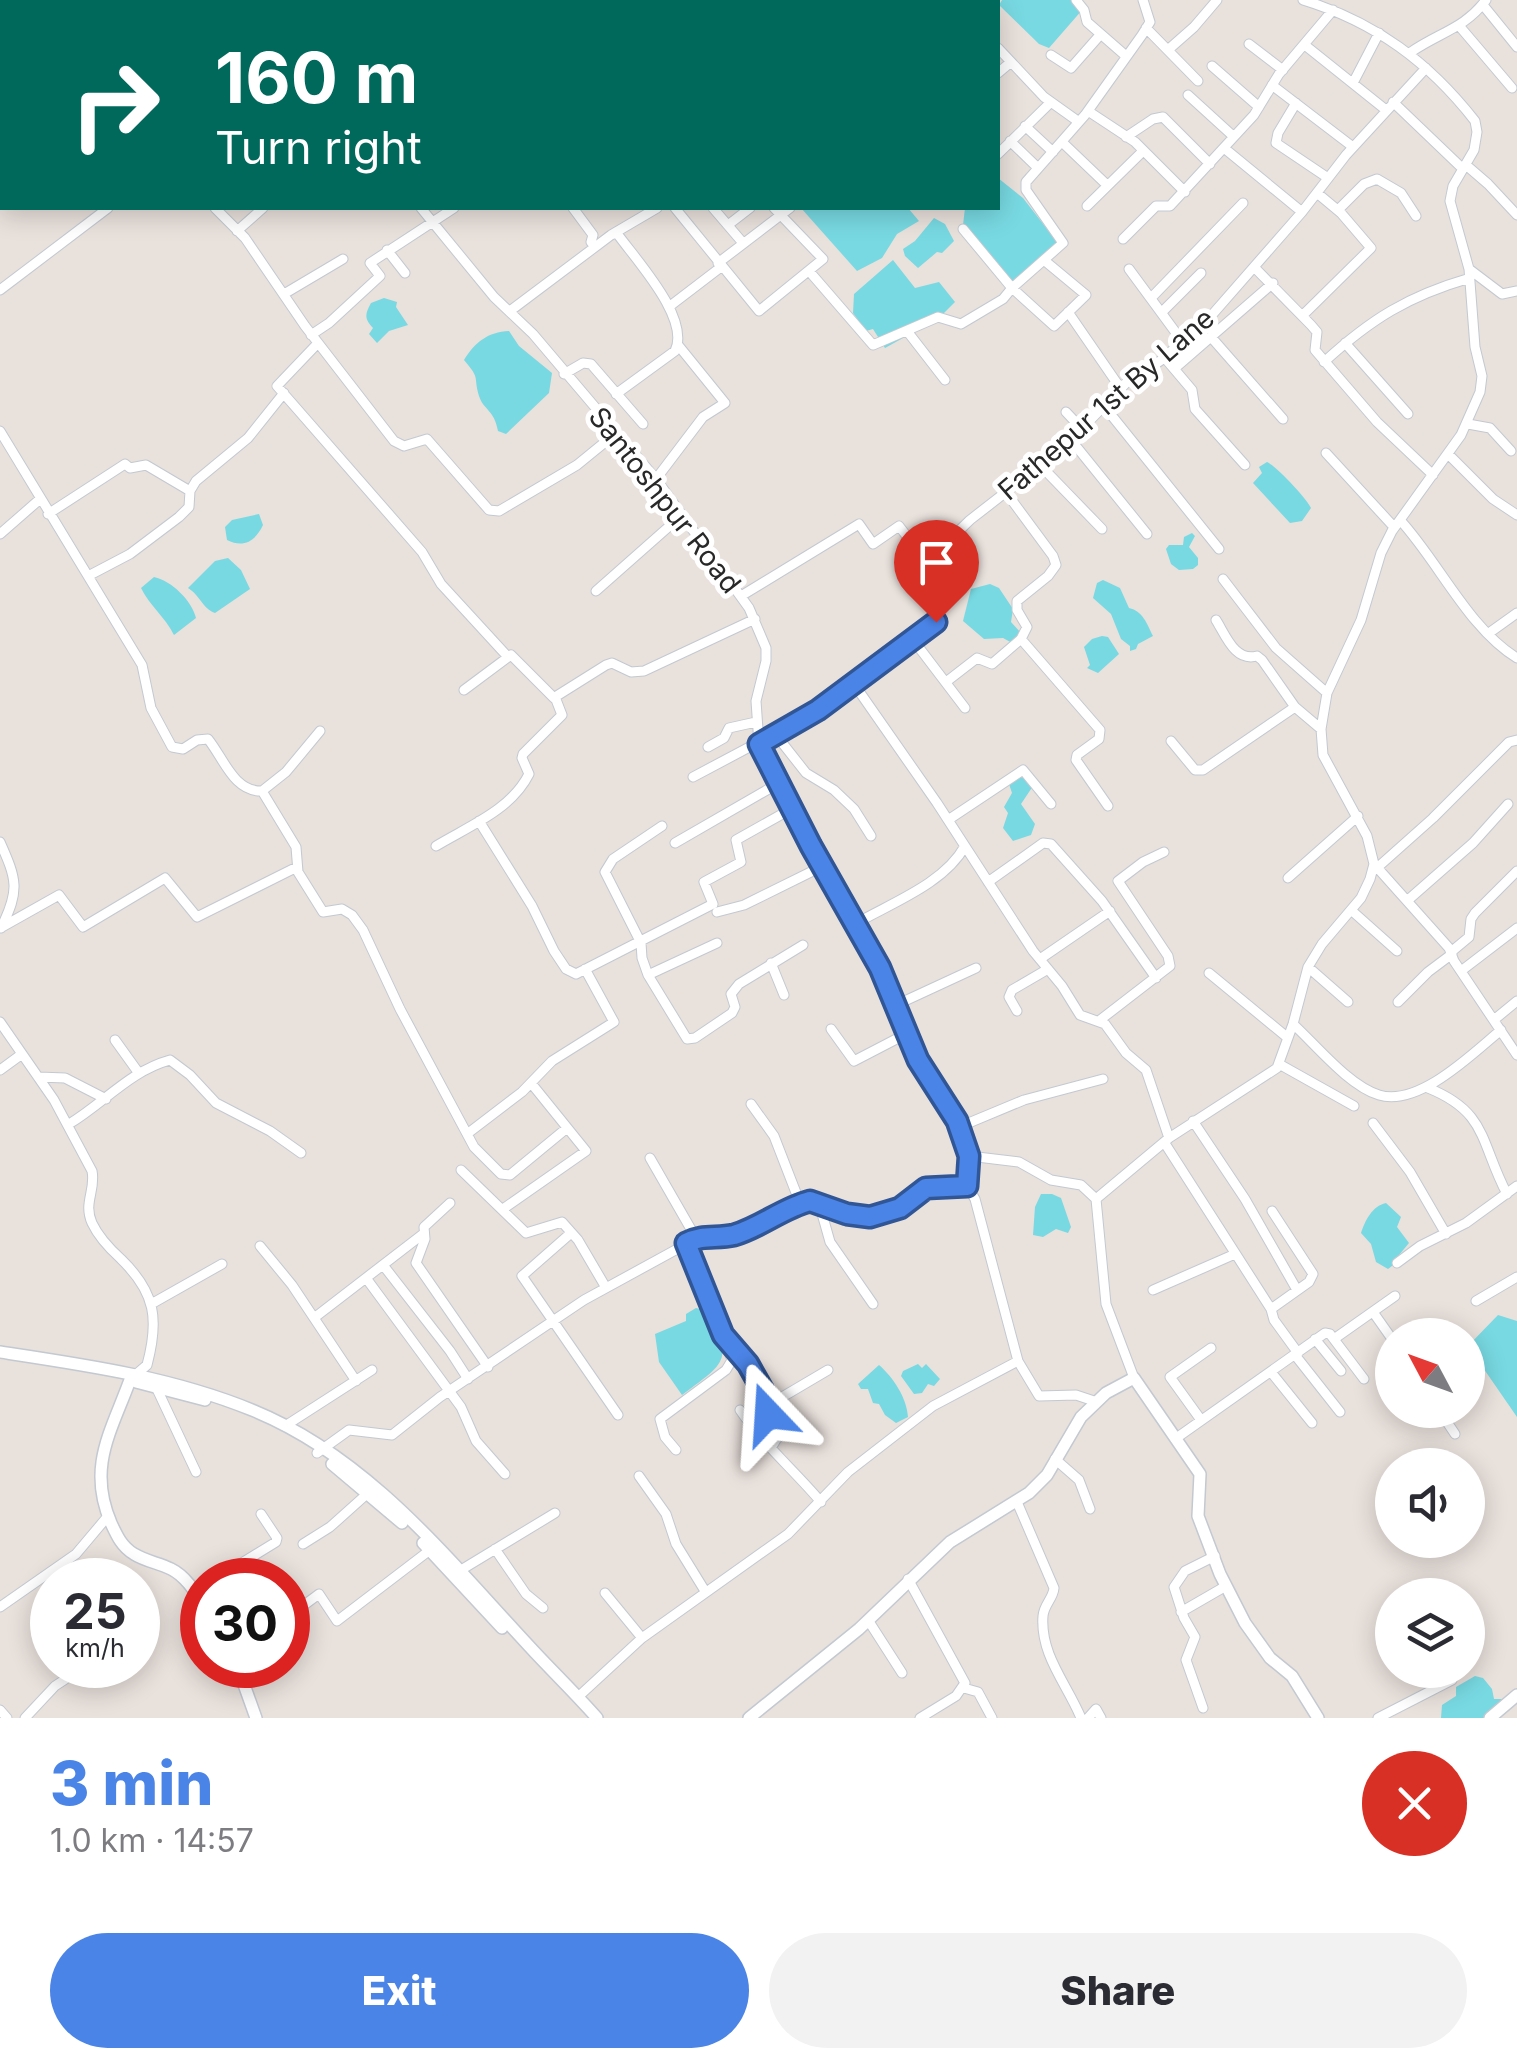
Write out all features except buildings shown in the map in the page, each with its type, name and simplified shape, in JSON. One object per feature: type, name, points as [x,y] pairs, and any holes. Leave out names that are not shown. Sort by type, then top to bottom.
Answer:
[{"type":"street","points":[[1076,0],[1087,22],[1126,56]]},
{"type":"street","points":[[809,271],[869,343],[878,344],[938,317],[962,324],[1003,299],[1063,243],[1026,190],[1026,182],[1088,111],[1150,22],[1143,0]]},
{"type":"street","points":[[1169,50],[1217,0]]},
{"type":"street","points":[[1303,0],[1333,10],[1411,52],[1477,127],[1474,150],[1453,186],[1450,201],[1469,274],[1482,376],[1468,424],[1380,552],[1356,634],[1327,693],[1321,728],[1323,755],[1358,816],[1376,865],[1452,953],[1517,1055]]},
{"type":"street","points":[[1411,52],[1435,36],[1461,28],[1485,2],[1517,47]]},
{"type":"street","points":[[1123,239],[1156,206],[1168,207],[1185,192],[1259,108],[1283,70],[1333,10]]},
{"type":"street","points":[[1146,28],[1198,81]]},
{"type":"street","points":[[1461,28],[1512,88]]},
{"type":"street","points":[[1353,83],[1379,33]]},
{"type":"street","points":[[1052,55],[1071,68],[1100,36]]},
{"type":"street","points":[[1249,44],[1283,70]]},
{"type":"street","points":[[1306,46],[1488,184],[1517,215]]},
{"type":"street","points":[[1000,50],[1050,102],[1079,122]]},
{"type":"street","points":[[1000,72],[1011,62]]},
{"type":"street","points":[[1212,66],[1259,108]]},
{"type":"street","name":"Fathepur 1st By Lane","points":[[929,565],[959,530],[1071,440],[1121,389],[1211,316],[1353,147],[1426,68]]},
{"type":"street","points":[[1272,85],[1353,147]]},
{"type":"street","points":[[1188,95],[1234,136]]},
{"type":"street","points":[[1000,152],[1050,102]]},
{"type":"street","points":[[1296,103],[1276,143],[1328,178]]},
{"type":"street","points":[[1088,111],[1143,150],[1185,192]]},
{"type":"street","points":[[1126,137],[1162,117],[1210,164]]},
{"type":"street","points":[[1026,126],[1053,152]]},
{"type":"street","points":[[1010,141],[1038,168]]},
{"type":"street","points":[[1062,142],[1106,185]]},
{"type":"street","points":[[1224,148],[1302,212]]},
{"type":"street","points":[[1087,206],[1143,150]]},
{"type":"street","points":[[1338,210],[1364,184],[1378,180],[1401,193],[1416,216]]},
{"type":"street","points":[[1302,315],[1370,252],[1370,244],[1317,192]]},
{"type":"street","points":[[1151,298],[1242,203]]},
{"type":"street","points":[[0,290],[105,210]]},
{"type":"street","points":[[217,210],[237,231],[394,441],[404,446],[427,439],[493,512],[576,465],[616,434]]},
{"type":"street","points":[[237,231],[262,210]]},
{"type":"street","name":"Santoshpur Road","points":[[423,210],[494,297],[656,479],[756,619],[766,648],[756,700],[759,744],[880,968],[918,1060],[959,1127],[969,1156]]},
{"type":"street","points":[[390,287],[370,263],[450,210]]},
{"type":"street","points":[[575,210],[594,235],[591,242],[595,247]]},
{"type":"street","points":[[510,311],[616,232],[654,210]]},
{"type":"street","points":[[670,306],[720,265],[782,210],[823,259],[759,310],[720,265],[677,210]]},
{"type":"street","points":[[715,210],[743,243]]},
{"type":"street","points":[[728,226],[748,210]]},
{"type":"street","points":[[963,229],[1012,288],[1054,326],[1086,295],[1045,261]]},
{"type":"street","points":[[616,232],[670,306],[678,345],[725,403],[703,417],[656,479]]},
{"type":"street","points":[[388,250],[406,273]]},
{"type":"street","points":[[284,294],[342,259]]},
{"type":"street","points":[[1254,267],[1316,332],[1316,350],[1324,362],[1377,422],[1433,475]]},
{"type":"street","points":[[1129,268],[1182,341]]},
{"type":"street","points":[[1162,312],[1201,273]]},
{"type":"street","points":[[1469,274],[1502,294],[1517,291]]},
{"type":"street","points":[[1324,362],[1367,324],[1428,290],[1469,274]]},
{"type":"street","points":[[380,276],[314,339],[277,386],[422,552],[441,584],[508,656],[514,657],[554,698],[562,715],[523,754],[529,771],[527,779],[510,801],[436,846]]},
{"type":"street","points":[[1175,368],[1273,283]]},
{"type":"street","points":[[1068,312],[1121,389]]},
{"type":"street","points":[[907,331],[945,380]]},
{"type":"street","points":[[1211,337],[1284,419]]},
{"type":"street","points":[[1345,343],[1408,414]]},
{"type":"street","points":[[616,394],[667,358],[678,345]]},
{"type":"street","points":[[1164,356],[1192,390],[1195,409],[1245,465]]},
{"type":"street","points":[[564,374],[587,362],[643,424]]},
{"type":"street","points":[[90,575],[130,554],[180,517],[189,506],[190,491],[226,454],[248,438],[284,393]]},
{"type":"street","points":[[1104,406],[1219,549]]},
{"type":"street","points":[[1066,412],[1082,429]]},
{"type":"street","points":[[1468,424],[1490,428],[1512,451]]},
{"type":"street","points":[[0,431],[142,665],[157,723],[172,747],[182,749],[197,740],[208,739],[239,784],[247,790],[262,791],[286,772],[320,730]]},
{"type":"street","points":[[1071,440],[1147,534]]},
{"type":"street","points":[[1326,453],[1433,560],[1454,594],[1506,652],[1517,658]]},
{"type":"street","points":[[1448,454],[1493,499],[1517,515]]},
{"type":"street","points":[[48,514],[125,464],[130,468],[146,465],[190,491]]},
{"type":"street","points":[[1040,464],[1102,529]]},
{"type":"street","points":[[946,682],[977,658],[990,665],[994,663],[1021,639],[1027,626],[1017,610],[1017,601],[1056,565],[1005,492]]},
{"type":"street","points":[[0,534],[39,500]]},
{"type":"street","points":[[596,590],[682,515]]},
{"type":"street","points":[[693,777],[776,735],[914,641],[939,618],[930,604],[940,589],[928,575],[929,565],[898,526],[873,544],[859,524],[740,596]]},
{"type":"street","points":[[1223,579],[1273,645],[1327,693]]},
{"type":"street","points":[[1489,633],[1517,613]]},
{"type":"street","points":[[554,698],[606,665],[612,663],[631,672],[644,671],[756,619]]},
{"type":"street","points":[[1216,620],[1240,656],[1257,656],[1273,645]]},
{"type":"street","points":[[1021,639],[1100,730],[1098,739],[1076,760],[1108,806]]},
{"type":"street","points":[[914,641],[966,708]]},
{"type":"street","points":[[464,690],[508,656]]},
{"type":"street","points":[[1257,656],[1276,676],[1295,707],[1321,728]]},
{"type":"street","points":[[854,684],[1080,1015],[1100,1020],[1126,1053],[1146,1070],[1167,1140],[1271,1309],[1274,1320],[1340,1412]]},
{"type":"street","points":[[1171,741],[1195,770],[1203,770],[1295,707]]},
{"type":"street","points":[[708,747],[724,738],[729,728],[756,722]]},
{"type":"street","points":[[776,735],[806,773],[846,801],[871,836]]},
{"type":"street","points":[[1096,1199],[1167,1140],[1266,1077],[1279,1064],[1308,968],[1322,944],[1366,890],[1376,865],[1433,818],[1509,742],[1517,740]]},
{"type":"street","points":[[948,820],[1023,770],[1051,804]]},
{"type":"street","points":[[675,843],[779,783]]},
{"type":"street","points":[[262,791],[296,847],[296,867],[323,912],[342,910],[358,922],[400,1009],[481,1155],[506,1176],[568,1128]]},
{"type":"street","points":[[1408,900],[1473,843],[1508,804]]},
{"type":"street","points":[[479,820],[566,968],[576,974],[713,904],[704,882],[740,862],[736,840],[793,808]]},
{"type":"street","points":[[1288,878],[1358,816]]},
{"type":"street","points":[[662,826],[606,868],[642,943],[648,976],[683,1036],[691,1040],[732,1013],[732,990],[803,945]]},
{"type":"street","points":[[0,842],[16,887],[1,929]]},
{"type":"street","points":[[988,882],[1047,842],[1060,850],[1110,911],[1156,978]]},
{"type":"street","points":[[855,924],[927,884],[960,856],[965,846]]},
{"type":"street","points":[[1100,1020],[1171,962],[1118,881],[1164,852]]},
{"type":"street","points":[[717,912],[744,905],[823,866]]},
{"type":"street","points":[[1,929],[59,896],[82,926],[166,878],[197,918],[296,867]]},
{"type":"street","points":[[1398,1002],[1468,937],[1471,919],[1517,871]]},
{"type":"street","points":[[1352,910],[1397,951]]},
{"type":"street","points":[[1040,959],[1110,911]]},
{"type":"street","points":[[1461,971],[1517,928]]},
{"type":"street","points":[[648,976],[717,943]]},
{"type":"street","points":[[771,963],[784,996]]},
{"type":"street","points":[[896,1005],[976,968]]},
{"type":"street","points":[[1017,1012],[1010,997],[1012,990],[1048,968]]},
{"type":"street","points":[[1308,968],[1348,1002]]},
{"type":"street","points":[[467,1134],[531,1083],[552,1061],[614,1022],[585,969]]},
{"type":"street","points":[[1209,973],[1288,1038]]},
{"type":"street","points":[[1495,1020],[1517,1002]]},
{"type":"street","points":[[0,1022],[69,1124],[94,1177],[86,1206],[90,1220],[108,1247],[135,1274],[153,1303],[146,1365],[133,1377],[106,1438],[100,1465],[108,1516],[125,1547],[180,1576]]},
{"type":"street","points":[[1294,1024],[1337,1066],[1377,1094],[1387,1096],[1428,1088],[1500,1030]]},
{"type":"street","points":[[832,1029],[854,1060],[906,1034]]},
{"type":"street","points":[[116,1040],[138,1072]]},
{"type":"street","points":[[0,1070],[22,1054]]},
{"type":"street","points":[[69,1124],[138,1072],[170,1060],[216,1104],[270,1131],[301,1153]]},
{"type":"street","points":[[1279,1064],[1354,1106]]},
{"type":"street","points":[[38,1077],[65,1078],[106,1099]]},
{"type":"street","points":[[959,1127],[1024,1100],[1103,1079]]},
{"type":"street","points":[[503,1209],[586,1151],[531,1083]]},
{"type":"street","points":[[1428,1088],[1453,1098],[1478,1124],[1507,1194]]},
{"type":"street","points":[[751,1104],[774,1136],[800,1204]]},
{"type":"street","points":[[1193,1122],[1254,1214],[1297,1290]]},
{"type":"street","points":[[1372,1123],[1410,1172],[1446,1234]]},
{"type":"street","points":[[1097,1402],[1076,1395],[1039,1396],[1018,1361],[975,1199],[967,1186],[969,1156],[1019,1162],[1050,1180],[1081,1184],[1096,1199],[1106,1304],[1134,1378],[1200,1474],[1198,1516],[1226,1586],[1258,1643],[1292,1676],[1318,1718]]},
{"type":"street","points":[[650,1158],[691,1240],[731,1354],[730,1366],[660,1419],[665,1437],[676,1450]]},
{"type":"street","points":[[461,1170],[526,1233],[558,1221],[572,1233],[605,1286]]},
{"type":"street","points":[[319,1450],[349,1430],[392,1435],[448,1391],[605,1286],[691,1240],[736,1234],[800,1204],[818,1202],[847,1214],[870,1217],[900,1208],[926,1188],[967,1186]]},
{"type":"street","points":[[1397,1263],[1517,1186]]},
{"type":"street","points":[[818,1202],[830,1242],[873,1304]]},
{"type":"street","points":[[314,1318],[423,1234],[427,1222],[450,1203]]},
{"type":"street","points":[[1271,1309],[1313,1274],[1272,1212]]},
{"type":"street","points":[[572,1233],[522,1276],[618,1415]]},
{"type":"street","points":[[423,1234],[425,1239],[416,1256],[418,1268],[488,1367]]},
{"type":"street","points":[[260,1246],[356,1381]]},
{"type":"street","points":[[1154,1290],[1236,1254]]},
{"type":"street","points":[[153,1303],[222,1264]]},
{"type":"street","points":[[383,1265],[468,1379]]},
{"type":"street","points":[[1476,1301],[1517,1277]]},
{"type":"street","points":[[366,1278],[461,1407],[476,1441],[505,1474]]},
{"type":"street","points":[[1334,1339],[1395,1296]]},
{"type":"street","points":[[1373,1312],[1377,1318]]},
{"type":"street","points":[[1175,1438],[1325,1332],[1364,1379]]},
{"type":"street","points":[[723,1335],[748,1364],[770,1403]]},
{"type":"street","points":[[1315,1339],[1340,1370]]},
{"type":"street","points":[[1201,1420],[1170,1377],[1211,1348]]},
{"type":"street","points":[[0,1355],[195,1389],[285,1426],[368,1481],[460,1570],[597,1718]]},
{"type":"street","points":[[578,1697],[642,1638],[788,1534],[866,1457],[932,1406],[1018,1361]]},
{"type":"street","points":[[285,1426],[372,1370]]},
{"type":"street","points":[[771,1448],[779,1435],[766,1410],[770,1403],[828,1370]]},
{"type":"street","points":[[1271,1372],[1312,1423]]},
{"type":"street","points":[[133,1377],[260,1422],[319,1450],[430,1550],[588,1718]]},
{"type":"street","points":[[749,1718],[868,1620],[950,1542],[1040,1484],[1074,1426],[1097,1402],[1134,1378]]},
{"type":"street","points":[[156,1387],[196,1472]]},
{"type":"street","points":[[740,1410],[758,1436],[821,1502]]},
{"type":"street","points":[[1451,1428],[1455,1434]]},
{"type":"street","points":[[1055,1458],[1079,1480],[1090,1509]]},
{"type":"street","points":[[639,1476],[666,1514],[676,1544],[706,1591]]},
{"type":"street","points":[[303,1544],[330,1528],[368,1492]]},
{"type":"street","points":[[1017,1502],[1054,1588],[1043,1612],[1046,1646],[1080,1718]]},
{"type":"street","points":[[460,1570],[556,1512]]},
{"type":"street","points":[[250,1558],[276,1542],[261,1514]]},
{"type":"street","points":[[0,1607],[76,1554],[108,1516]]},
{"type":"street","points":[[495,1549],[526,1594],[543,1608]]},
{"type":"street","points":[[310,1601],[319,1594],[337,1621],[430,1550]]},
{"type":"street","points":[[1203,1708],[1186,1660],[1195,1637],[1181,1612],[1174,1587],[1179,1576],[1215,1556]]},
{"type":"street","points":[[908,1579],[963,1678],[964,1688]]},
{"type":"street","points":[[1181,1612],[1226,1586]]},
{"type":"street","points":[[604,1593],[642,1638]]},
{"type":"street","points":[[868,1620],[902,1673]]},
{"type":"street","points":[[25,1718],[54,1688]]},
{"type":"street","points":[[245,1688],[256,1718]]},
{"type":"street","points":[[920,1718],[964,1688]]},
{"type":"street","points":[[964,1688],[978,1692],[992,1718]]},
{"type":"street","points":[[1378,1718],[1436,1688]]},
{"type":"street","points":[[1490,1718],[1517,1695]]},
{"type":"street","points":[[1088,1718],[1096,1709],[1101,1718]]},
{"type":"street","points":[[0,1710],[7,1718]]},
{"type":"water","points":[[1002,0],[1074,0],[1083,9],[1049,48],[1039,44],[1000,3]]},
{"type":"water","points":[[1000,180],[1023,198],[1058,243],[1012,285],[963,225],[965,210],[1000,210]]},
{"type":"water","points":[[803,210],[910,210],[919,221],[897,234],[882,258],[857,271]]},
{"type":"water","points":[[934,218],[945,224],[954,241],[918,268],[903,249]]},
{"type":"water","points":[[893,260],[915,288],[939,282],[955,302],[939,318],[885,348],[873,329],[866,331],[853,313],[854,294]]},
{"type":"water","points":[[384,298],[397,302],[396,307],[408,325],[389,331],[377,343],[369,334],[373,328],[367,313],[371,303]]},
{"type":"water","points":[[509,331],[519,346],[552,373],[549,393],[506,434],[498,431],[479,396],[475,375],[464,360],[483,339]]},
{"type":"water","points":[[1267,462],[1311,508],[1302,521],[1290,523],[1253,483],[1262,473],[1259,467]]},
{"type":"water","points":[[259,514],[263,525],[256,536],[243,543],[227,540],[225,527],[232,520]]},
{"type":"water","points":[[1192,533],[1195,536],[1189,547],[1198,558],[1198,565],[1179,570],[1171,564],[1166,549],[1169,545],[1183,545],[1184,537]]},
{"type":"water","points":[[228,558],[241,570],[250,589],[215,613],[188,588],[215,561]]},
{"type":"water","points":[[154,577],[174,587],[194,612],[196,618],[174,635],[141,588]]},
{"type":"water","points":[[1103,580],[1120,588],[1129,608],[1141,615],[1153,636],[1136,649],[1130,651],[1111,614],[1093,598],[1097,583]]},
{"type":"water","points":[[990,584],[999,588],[1013,609],[1011,622],[1021,633],[1014,644],[1003,638],[984,639],[963,621],[971,589]]},
{"type":"water","points":[[1102,636],[1108,637],[1119,654],[1098,673],[1087,668],[1090,665],[1084,647]]},
{"type":"water","points":[[1020,774],[1026,775],[1033,786],[1021,804],[1035,824],[1031,835],[1013,841],[1003,828],[1008,813],[1004,807],[1012,793],[1009,784]]},
{"type":"water","points":[[1041,1194],[1061,1198],[1071,1227],[1068,1233],[1056,1229],[1043,1237],[1033,1235],[1035,1207]]},
{"type":"water","points":[[1386,1203],[1401,1217],[1397,1227],[1409,1243],[1399,1255],[1401,1259],[1388,1269],[1376,1262],[1371,1244],[1361,1233],[1373,1211]]},
{"type":"water","points":[[696,1308],[719,1339],[721,1358],[709,1375],[682,1395],[659,1362],[655,1334],[686,1321],[686,1314]]},
{"type":"water","points":[[1498,1315],[1517,1321],[1517,1417],[1485,1371],[1485,1328]]},
{"type":"water","points":[[918,1364],[922,1368],[926,1364],[940,1379],[934,1386],[928,1384],[922,1393],[914,1394],[901,1376]]},
{"type":"water","points":[[879,1365],[905,1403],[908,1417],[896,1423],[879,1404],[873,1403],[868,1389],[861,1389],[858,1384]]},
{"type":"water","points":[[1485,1680],[1494,1699],[1502,1699],[1503,1703],[1488,1718],[1441,1718],[1442,1705],[1456,1696],[1456,1688],[1485,1688]]},
{"type":"route","points":[[768,1414],[770,1403],[748,1364],[723,1335],[686,1243],[700,1236],[720,1238],[736,1234],[810,1201],[847,1214],[882,1215],[900,1208],[926,1188],[967,1186],[969,1156],[957,1121],[914,1052],[880,968],[759,744],[818,710],[936,622]]}]
